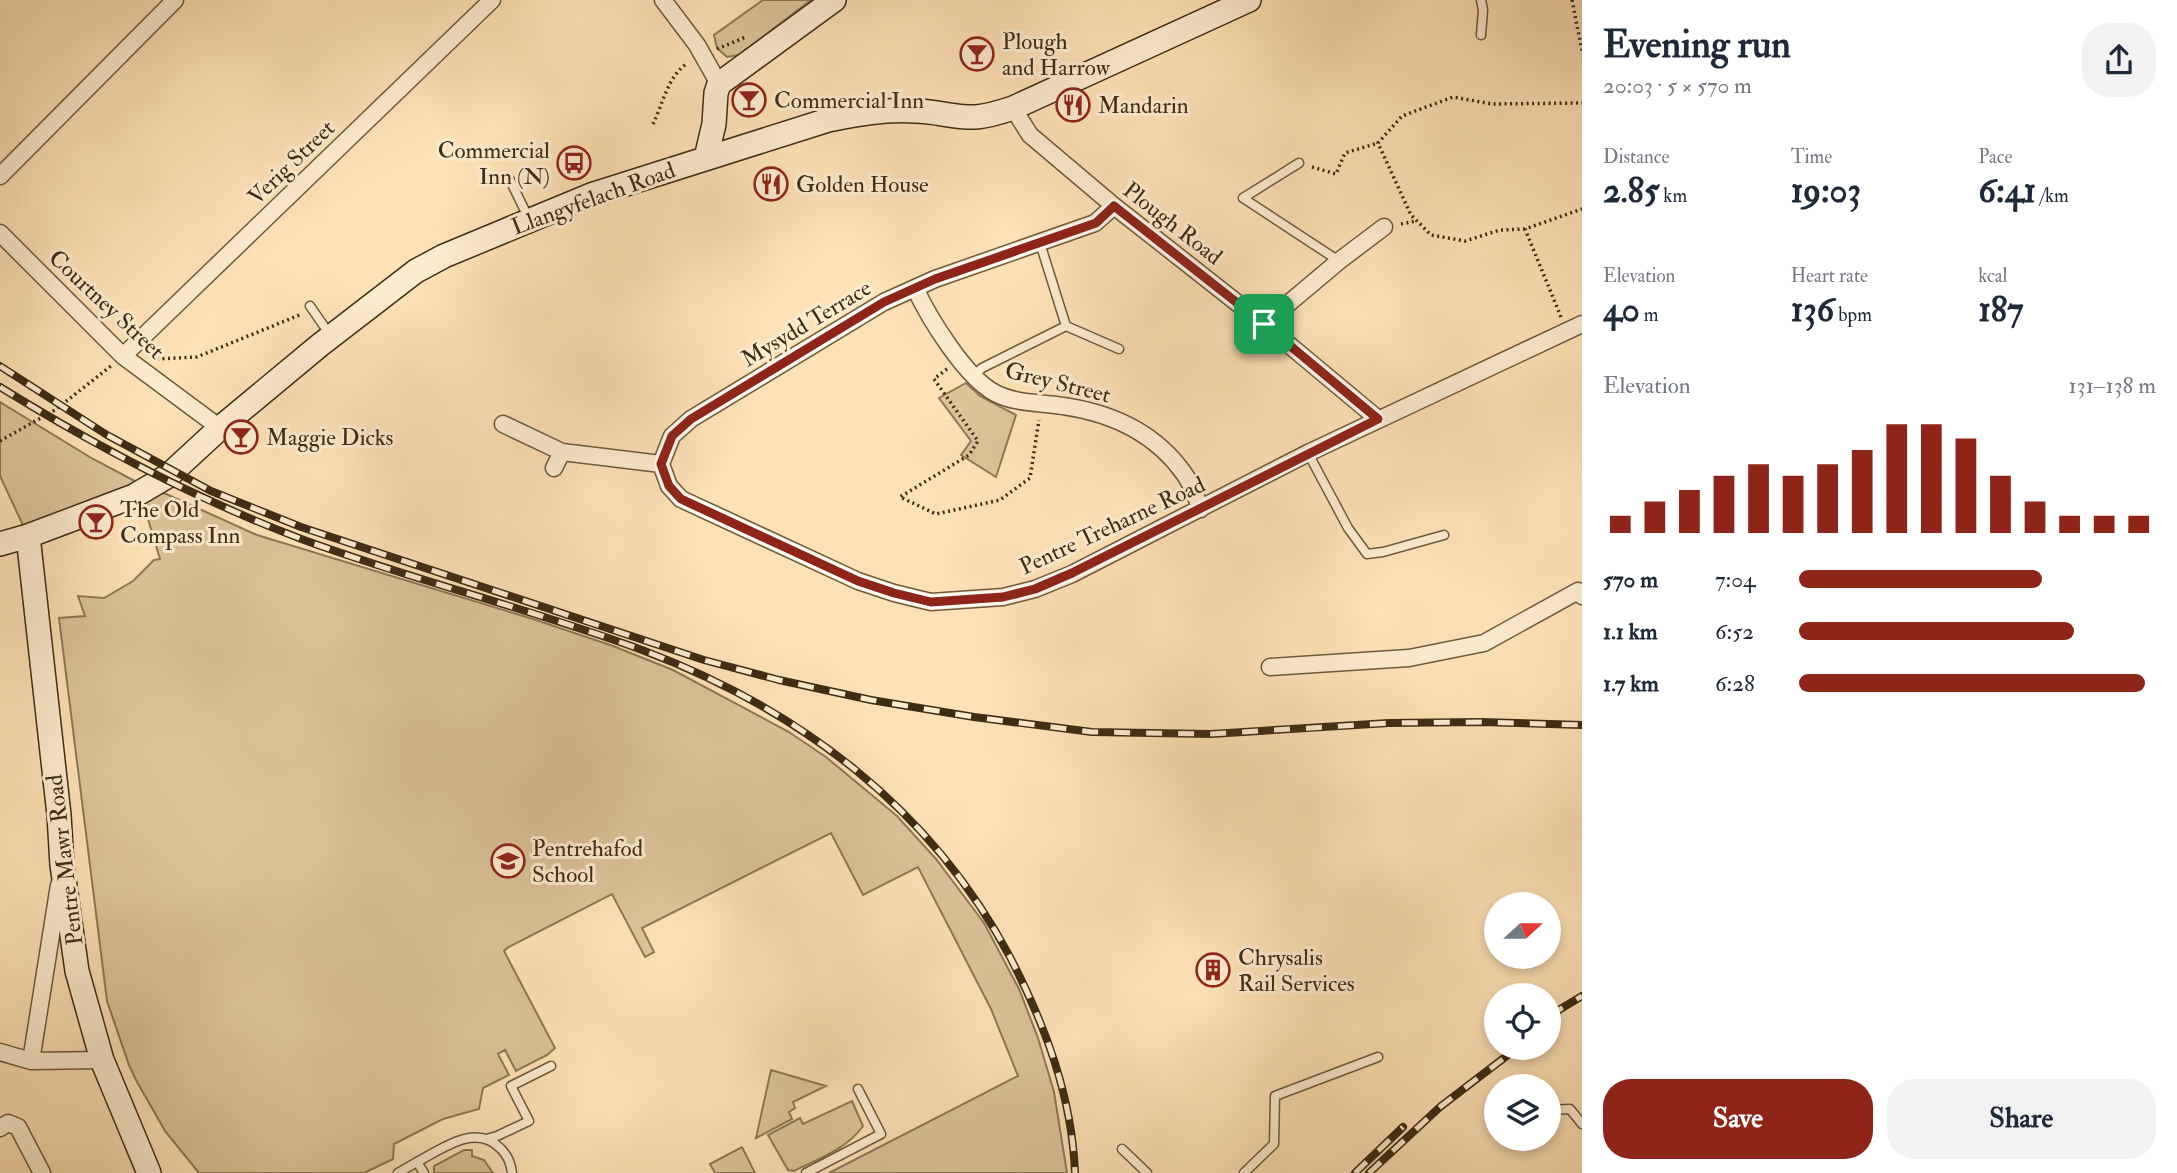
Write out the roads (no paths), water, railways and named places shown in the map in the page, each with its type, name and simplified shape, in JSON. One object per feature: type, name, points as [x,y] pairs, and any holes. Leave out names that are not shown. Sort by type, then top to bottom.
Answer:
[{"type":"main road","points":[[706,158],[719,84],[834,0]]},
{"type":"main road","name":"Llangyfelach Road","points":[[0,544],[28,536],[141,492],[169,476],[220,428],[416,271],[476,242],[591,195],[828,120],[862,113],[918,111],[974,117],[994,114],[1013,108],[1249,0]]},
{"type":"main road","name":"Pentre Mawr Road","points":[[28,536],[59,815],[62,865],[77,971],[102,1060],[149,1173]]},
{"type":"street","points":[[0,176],[175,0]]},
{"type":"street","name":"Verig Street","points":[[123,356],[492,0]]},
{"type":"street","points":[[663,0],[703,55],[719,84]]},
{"type":"street","name":"Plough Road","points":[[1013,108],[1030,135],[1378,419]]},
{"type":"street","name":"Mysydd Terrace","points":[[661,464],[672,436],[691,419],[884,302],[915,288],[1096,223],[1114,206]]},
{"type":"street","points":[[1264,324],[1339,261],[1384,228]]},
{"type":"street","name":"Courtney Street","points":[[0,233],[123,356],[220,428]]},
{"type":"street","name":"Grey Street","points":[[915,288],[960,360],[991,391],[1006,398],[1091,411],[1139,430],[1173,460],[1186,477],[1201,509]]},
{"type":"street","name":"Pentre Treharne Road","points":[[661,464],[669,486],[681,499],[858,581],[931,602],[1003,597],[1035,589],[1072,573],[1378,419],[1576,330]]},
{"type":"street","points":[[503,424],[562,452],[661,464]]},
{"type":"street","points":[[554,468],[562,452]]},
{"type":"street","points":[[1270,667],[1409,658],[1484,643],[1578,591],[1582,596]]},
{"type":"street","points":[[31,1060],[62,865]]},
{"type":"street","points":[[0,1052],[31,1060],[102,1060]]},
{"type":"street","points":[[4,1125],[18,1127],[42,1173]]},
{"type":"lane","points":[[1481,0],[1481,35]]},
{"type":"lane","points":[[1299,163],[1243,198],[1339,261]]},
{"type":"lane","points":[[510,180],[529,220]]},
{"type":"lane","points":[[1040,243],[1066,326],[1119,349]]},
{"type":"lane","points":[[310,306],[331,337]]},
{"type":"lane","points":[[974,375],[982,368],[1066,326]]},
{"type":"lane","points":[[1308,453],[1348,528],[1367,554],[1444,535]]},
{"type":"lane","points":[[1244,1173],[1274,1144],[1275,1096],[1378,1057]]},
{"type":"lane","points":[[486,1139],[529,1121],[511,1086],[551,1066]]},
{"type":"lane","points":[[806,1173],[881,1134],[858,1089]]},
{"type":"lane","points":[[1561,1110],[1570,1109],[1582,1124]]},
{"type":"lane","points":[[398,1173],[459,1139],[473,1136],[497,1145],[506,1154],[512,1166],[512,1173]]},
{"type":"lane","points":[[1122,1149],[1147,1173]]},
{"type":"lane","points":[[417,1162],[424,1173]]},
{"type":"railway","points":[[0,366],[107,435],[211,491],[301,527],[704,660],[779,680],[871,700],[1092,732],[1211,734],[1389,723],[1582,725]]},
{"type":"railway","points":[[0,387],[111,451],[225,508],[346,555],[642,650],[700,674],[755,702],[807,734],[855,770],[900,810],[941,854],[978,903],[1010,957],[1045,1035],[1069,1116],[1075,1173]]},
{"type":"railway","points":[[1561,1009],[1582,996]]},
{"type":"railway","points":[[1369,1173],[1440,1107],[1501,1060]]},
{"type":"railway","points":[[1355,1173],[1403,1127]]},
{"type":"place","name":"Plough and Harrow","points":[[977,54]]},
{"type":"place","name":"Commercial Inn","points":[[749,100]]},
{"type":"place","name":"Mandarin","points":[[1073,105]]},
{"type":"place","name":"Commercial Inn (N)","points":[[574,163]]},
{"type":"place","name":"Golden House","points":[[771,184]]},
{"type":"place","name":"Maggie Dicks","points":[[241,437]]},
{"type":"place","name":"The Old Compass Inn","points":[[96,522]]},
{"type":"place","name":"Pentrehafod School","points":[[508,861]]},
{"type":"place","name":"Chrysalis Rail Services","points":[[1213,970]]}]
